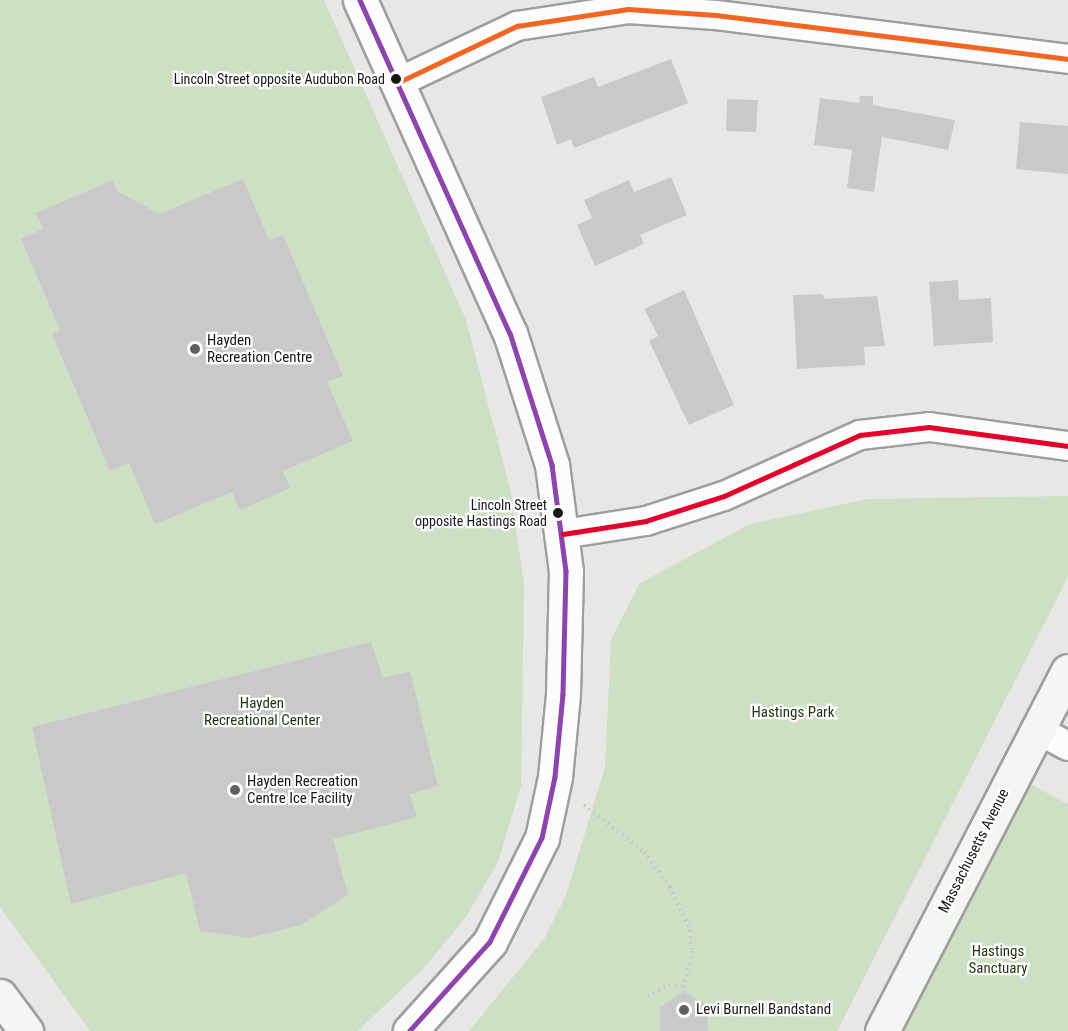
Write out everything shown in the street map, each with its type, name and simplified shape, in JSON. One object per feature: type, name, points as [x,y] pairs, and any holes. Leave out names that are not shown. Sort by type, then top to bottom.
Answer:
[{"type":"main road","name":"Massachusetts Avenue","points":[[882,1031],[1036,729],[1068,671]]},
{"type":"main road","points":[[0,996],[26,1031]]},
{"type":"street","points":[[360,0],[399,82],[510,333],[552,465],[563,534],[563,694],[555,777],[542,838],[490,942],[410,1031]]},
{"type":"street","points":[[399,82],[517,26],[628,9],[716,15],[1068,59]]},
{"type":"street","points":[[563,534],[646,521],[724,496],[860,435],[929,427],[1068,446]]},
{"type":"street","points":[[1036,729],[1068,746]]},
{"type":"path","points":[[584,805],[644,852],[670,887],[690,930],[683,989],[669,985],[648,996]]},
{"type":"green space","name":"Hayden Recreational Center","points":[[0,0],[324,0],[466,320],[511,492],[524,585],[521,786],[498,862],[466,917],[424,968],[358,1031],[90,1031],[0,907]]},
{"type":"green space","name":"Hastings Park","points":[[1068,496],[1068,577],[837,1031],[469,1031],[544,939],[566,895],[605,767],[611,640],[640,583],[750,524],[868,499]]},
{"type":"green space","name":"Hastings Sanctuary","points":[[1013,775],[1068,804],[1068,1031],[882,1031]]},
{"type":"building","points":[[671,59],[688,103],[574,148],[571,139],[557,145],[541,97],[594,77],[598,87]]},
{"type":"building","points":[[860,96],[873,96],[873,105],[955,120],[948,150],[882,137],[874,192],[847,188],[852,150],[814,145],[820,98],[859,103]]},
{"type":"building","points":[[727,99],[758,100],[756,132],[726,131]]},
{"type":"building","points":[[1020,122],[1068,126],[1068,174],[1016,169]]},
{"type":"building","points":[[671,177],[687,215],[640,235],[644,244],[595,266],[577,225],[592,218],[584,200],[629,180],[634,192]]},
{"type":"building","name":"Hayden Recreation Centre","points":[[243,179],[269,240],[283,235],[343,376],[327,382],[353,441],[283,471],[290,488],[240,510],[232,492],[155,524],[129,463],[110,471],[52,334],[60,330],[21,239],[43,229],[36,213],[113,180],[117,191],[159,214]]},
{"type":"building","points":[[958,280],[959,300],[991,298],[993,342],[934,346],[929,282]]},
{"type":"building","points":[[684,290],[734,405],[689,425],[649,341],[658,336],[644,309]]},
{"type":"building","points":[[823,294],[824,299],[877,296],[885,346],[864,347],[865,365],[797,369],[793,295]]},
{"type":"building","name":"Hayden Recreation Centre Ice Facility","points":[[371,642],[383,678],[410,671],[438,786],[410,794],[417,817],[333,839],[348,895],[301,925],[250,938],[200,931],[186,873],[71,904],[32,727]]},
{"type":"building","name":"Levi Burnell Bandstand","points":[[683,991],[707,1005],[708,1031],[660,1031],[660,1007]]},
{"type":"transit line","points":[[360,0],[510,333],[552,465],[566,571],[563,694],[555,777],[542,838],[490,942],[410,1031]]},
{"type":"transit line","points":[[399,82],[517,26],[628,9],[716,15],[1068,59]]},
{"type":"transit line","points":[[563,534],[646,521],[724,496],[860,435],[929,427],[1068,446]]},
{"type":"place","name":"Lincoln Street opposite Audubon Road","points":[[396,79]]},
{"type":"place","name":"Hayden Recreation Centre","points":[[195,349]]},
{"type":"place","name":"Lincoln Street opposite Hastings Road","points":[[558,513]]},
{"type":"place","name":"Hayden Recreation Centre Ice Facility","points":[[235,790]]},
{"type":"place","name":"Levi Burnell Bandstand","points":[[684,1010]]}]
